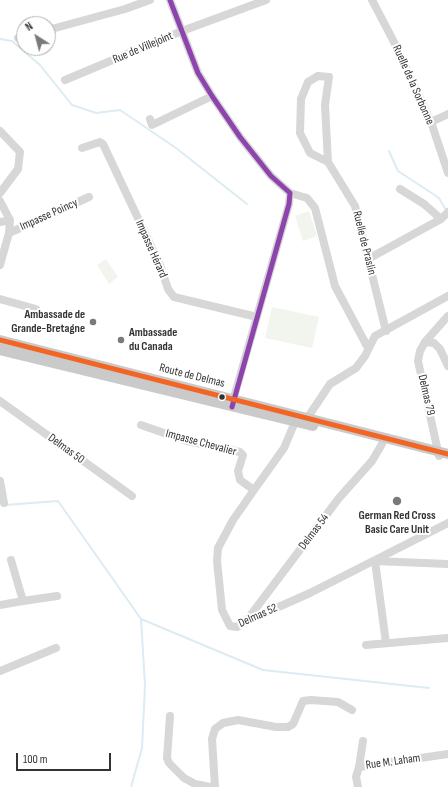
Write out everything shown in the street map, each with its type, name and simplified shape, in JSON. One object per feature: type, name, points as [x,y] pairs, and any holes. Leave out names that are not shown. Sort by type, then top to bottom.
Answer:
[{"type":"main road","name":"Route de Delmas","points":[[0,340],[295,422],[308,421],[382,444],[444,455]]},
{"type":"main road","name":"Route de Delmas","points":[[0,350],[308,421],[444,455]]},
{"type":"street","points":[[56,28],[125,9],[150,0]]},
{"type":"street","points":[[170,0],[198,73],[240,137],[271,176],[290,192],[307,198],[315,208],[335,286],[368,348]]},
{"type":"street","name":"Rue de Villejoint","points":[[65,80],[182,31],[266,0]]},
{"type":"street","name":"Ruelle de la Sorbonne","points":[[372,0],[395,44],[431,122],[448,173]]},
{"type":"street","points":[[318,76],[329,77],[325,105],[328,162],[310,153],[300,133],[301,99],[308,82],[318,76]]},
{"type":"street","points":[[150,119],[152,125],[212,96]]},
{"type":"street","points":[[431,122],[448,114]]},
{"type":"street","points":[[0,131],[20,152],[18,168],[0,193]]},
{"type":"street","name":"Impasse Hérard","points":[[82,148],[100,142],[103,144],[160,265],[168,290],[174,297],[257,317]]},
{"type":"street","name":"Ruelle de Praslin","points":[[328,162],[356,206],[386,331]]},
{"type":"street","points":[[400,189],[424,204],[441,219]]},
{"type":"street","points":[[232,404],[289,204],[290,192]]},
{"type":"street","name":"Impasse Poincy","points":[[9,234],[89,197]]},
{"type":"street","points":[[0,201],[10,220],[9,234],[0,265]]},
{"type":"street","points":[[368,259],[441,219],[448,212]]},
{"type":"street","name":"Impasse Poincy","points":[[0,222],[10,220]]},
{"type":"street","points":[[308,421],[330,384],[356,368],[365,356],[375,336],[448,296]]},
{"type":"street","points":[[0,299],[36,309]]},
{"type":"street","points":[[448,316],[428,339],[440,349],[448,366]]},
{"type":"street","name":"Delmas 79","points":[[428,339],[420,351],[418,361],[444,455]]},
{"type":"street","name":"Delmas 50","points":[[0,402],[132,496]]},
{"type":"street","name":"Delmas 52","points":[[295,422],[284,448],[233,520],[218,548],[217,561],[222,610],[230,626],[237,627],[247,621],[310,593],[448,523]]},
{"type":"street","name":"Impasse Chevalier","points":[[141,426],[187,441],[240,452],[243,455],[238,470],[240,480],[254,490]]},
{"type":"street","name":"Delmas 54","points":[[247,621],[339,498],[372,461],[382,444]]},
{"type":"street","points":[[0,481],[4,503]]},
{"type":"street","points":[[11,560],[23,601]]},
{"type":"street","points":[[386,643],[375,561],[448,564]]},
{"type":"street","points":[[0,605],[56,596]]},
{"type":"street","points":[[366,645],[448,638]]},
{"type":"street","points":[[0,671],[56,648]]},
{"type":"street","points":[[215,787],[212,739],[215,729],[223,723],[238,720],[276,727],[288,727],[292,724],[303,701],[311,700],[338,702],[352,710]]},
{"type":"street","points":[[170,716],[169,763],[184,778],[195,784],[210,787]]},
{"type":"street","points":[[359,767],[363,742]]},
{"type":"street","name":"Rue M. Laham","points":[[358,787],[356,777],[359,767],[448,754]]},
{"type":"shaded area","points":[[309,211],[317,236],[303,241],[295,216]]},
{"type":"shaded area","points":[[106,259],[118,277],[109,284],[97,265]]},
{"type":"shaded area","points":[[272,307],[319,317],[312,348],[265,338]]},
{"type":"waterway","points":[[0,39],[12,41],[40,65],[72,105],[96,113],[120,110],[176,148],[247,204]]},
{"type":"waterway","points":[[389,151],[398,171],[439,198],[446,210]]},
{"type":"waterway","points":[[5,505],[58,501],[141,619],[145,685],[142,748],[131,787]]},
{"type":"waterway","points":[[141,619],[263,670],[429,688]]},
{"type":"transit line","points":[[170,0],[198,73],[212,96],[240,137],[271,176],[290,193],[289,204],[232,407]]},
{"type":"transit line","points":[[0,340],[448,454]]},
{"type":"place","name":"Ambassade de Grande-Bretagne","points":[[93,322]]},
{"type":"place","name":"Ambassade du Canada","points":[[121,340]]},
{"type":"place","name":"German Red Cross Basic Care Unit","points":[[397,501]]}]
